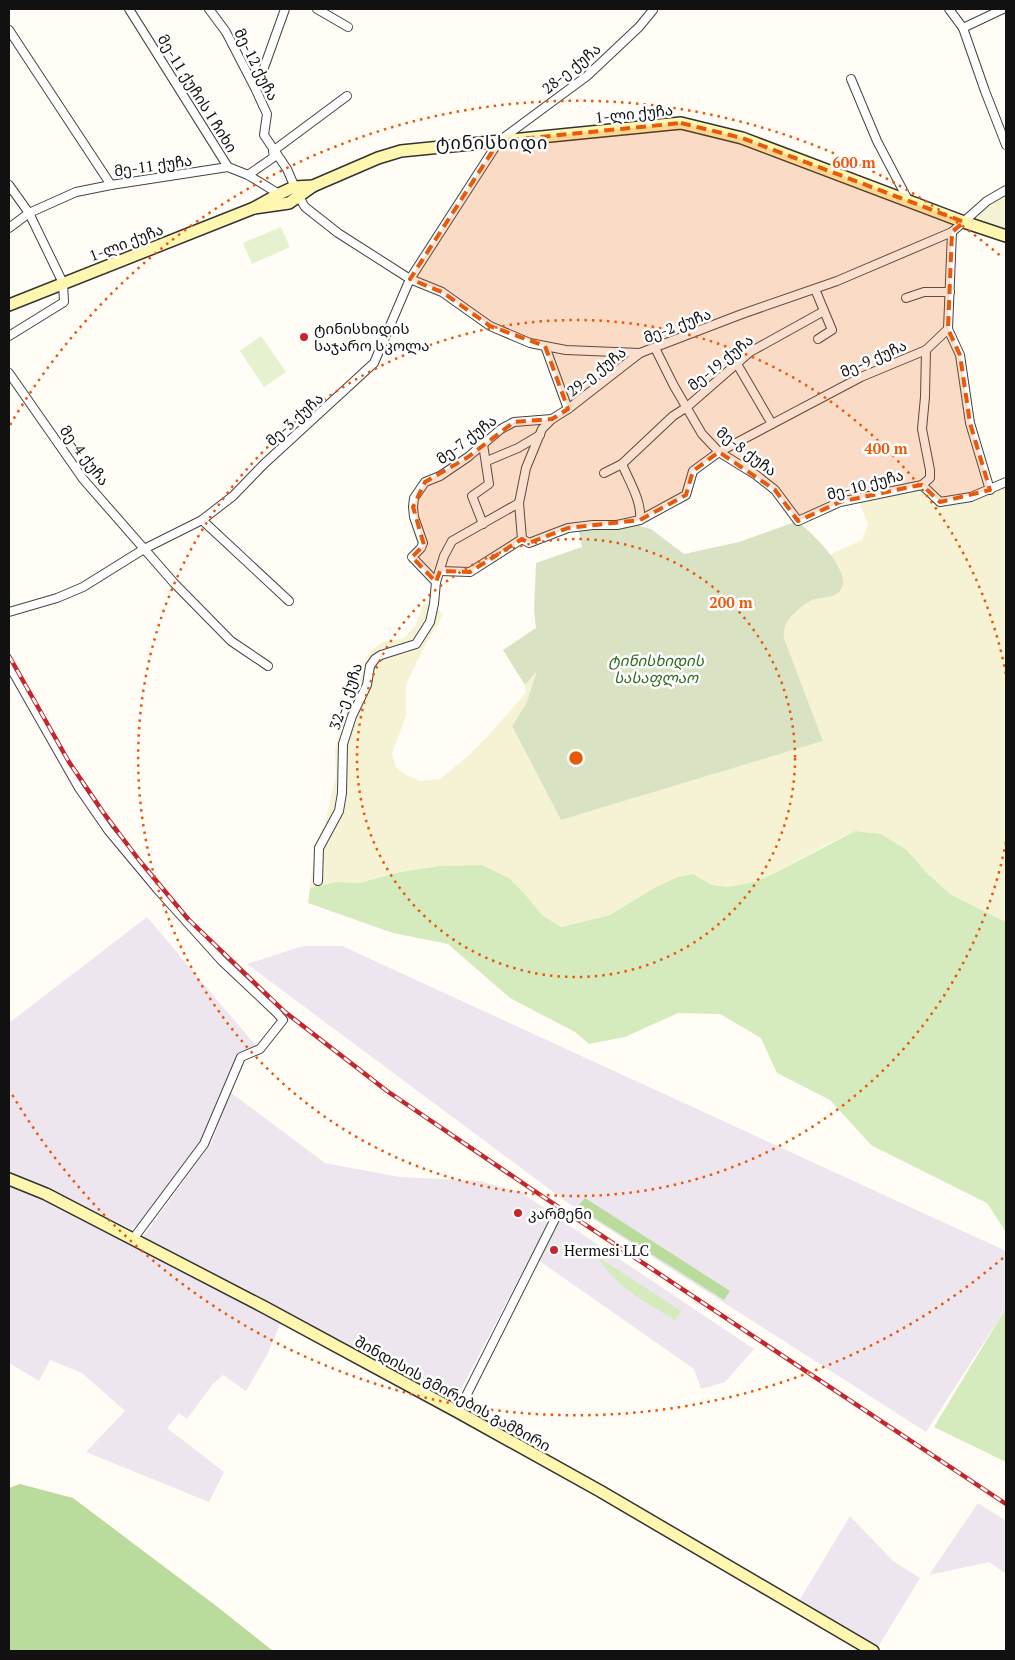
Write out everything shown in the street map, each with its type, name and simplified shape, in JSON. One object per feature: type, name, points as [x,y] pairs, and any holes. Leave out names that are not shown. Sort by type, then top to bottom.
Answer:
[{"type":"main road","name":"1-ლი ქუჩა","points":[[9,305],[254,208],[291,199],[313,186],[378,158],[401,151],[681,123],[742,138],[1006,236]]},
{"type":"main road","name":"შინდისის გმირების გამზირი","points":[[9,1179],[46,1194],[273,1311],[458,1412],[600,1491],[873,1651]]},
{"type":"street","name":"მე-11 ქუჩის I ჩიხი","points":[[129,9],[228,167]]},
{"type":"street","name":"მე-12 ქუჩა","points":[[209,9],[226,32],[267,114],[264,135],[287,169],[291,199]]},
{"type":"street","points":[[256,90],[285,9]]},
{"type":"street","points":[[317,9],[348,27]]},
{"type":"street","name":"28-ე ქუჩა","points":[[499,141],[588,76],[655,9]]},
{"type":"street","points":[[949,9],[963,28],[1006,145]]},
{"type":"street","points":[[963,28],[1003,9]]},
{"type":"street","points":[[9,30],[111,185]]},
{"type":"street","points":[[851,79],[877,141],[908,200]]},
{"type":"street","points":[[248,175],[274,157],[274,151],[347,96]]},
{"type":"street","name":"მე-3 ქუჩა","points":[[9,612],[57,598],[83,587],[144,548],[202,520],[233,496],[264,464],[374,363],[410,279],[499,141]]},
{"type":"street","points":[[228,167],[248,175],[291,199]]},
{"type":"street","name":"მე-11 ქუჩა","points":[[9,228],[29,212],[76,192],[228,167]]},
{"type":"street","points":[[9,185],[29,212],[64,283],[64,302],[9,336]]},
{"type":"street","name":"მე-2 ქუჩა","points":[[291,199],[338,233],[410,279],[442,292],[490,326],[517,338],[566,350],[640,353],[837,281],[952,232],[987,201],[1006,190]]},
{"type":"street","points":[[952,232],[948,329],[960,355],[970,423],[990,490]]},
{"type":"street","points":[[815,289],[832,330],[818,339]]},
{"type":"street","points":[[906,298],[924,292],[950,292]]},
{"type":"street","name":"მე-19 ქუჩა","points":[[604,473],[622,464],[673,416],[687,407],[750,352],[824,311]]},
{"type":"street","name":"მე-9 ქუჩა","points":[[522,539],[529,543],[568,528],[594,524],[617,525],[640,520],[686,494],[693,471],[720,452],[861,377],[926,350],[948,329]]},
{"type":"street","points":[[545,346],[568,409]]},
{"type":"street","name":"მე-8 ქუჩა","points":[[655,348],[674,386],[702,434],[720,452],[776,490],[798,521]]},
{"type":"street","name":"მე-10 ქუჩა","points":[[798,521],[840,502],[922,485],[930,478],[922,428],[926,350]]},
{"type":"street","name":"29-ე ქუჩა","points":[[552,419],[568,409],[640,353]]},
{"type":"street","points":[[737,364],[772,424]]},
{"type":"street","name":"მე-4 ქუჩა","points":[[9,373],[83,479],[174,583],[231,641],[268,666]]},
{"type":"street","points":[[440,571],[470,572],[522,539],[519,503],[526,468],[542,429],[552,419]]},
{"type":"street","name":"მე-7 ქუჩა","points":[[436,582],[412,557],[421,548],[423,543],[414,517],[414,498],[425,482],[440,476],[501,429],[514,422],[552,419]]},
{"type":"street","points":[[486,461],[518,448],[540,435]]},
{"type":"street","points":[[483,444],[489,484],[472,496],[483,524]]},
{"type":"street","points":[[622,464],[641,513],[640,520]]},
{"type":"street","points":[[922,485],[940,502],[970,498],[1006,482]]},
{"type":"street","name":"32-ე ქუჩა","points":[[318,881],[319,848],[339,811],[342,793],[343,744],[352,716],[367,685],[370,666],[381,655],[416,644],[430,622],[436,582],[444,556],[452,541],[519,503]]},
{"type":"street","points":[[202,520],[289,601]]},
{"type":"street","points":[[9,665],[44,731],[79,788],[108,830],[158,890],[221,960],[283,1020],[260,1048],[241,1057],[204,1144],[133,1239]]},
{"type":"street","points":[[458,1412],[558,1213]]},
{"type":"highlighted area","points":[[681,123],[742,138],[964,222],[952,232],[948,329],[960,355],[970,423],[990,490],[940,502],[922,485],[840,502],[798,521],[775,490],[719,452],[693,471],[686,495],[640,520],[568,528],[529,543],[522,539],[470,572],[440,571],[436,582],[412,557],[424,545],[413,507],[425,482],[468,457],[514,422],[552,419],[568,409],[545,346],[490,326],[442,292],[410,279],[499,141]]},
{"type":"shaded area","points":[[1006,190],[1006,236],[964,222]]},
{"type":"shaded area","points":[[1006,481],[1006,922],[950,894],[926,872],[907,850],[881,834],[855,831],[755,882],[727,887],[712,885],[693,874],[654,888],[610,915],[561,927],[542,915],[509,878],[482,865],[439,866],[400,872],[359,883],[337,882],[310,888],[316,842],[325,824],[336,775],[335,749],[357,676],[370,652],[382,642],[403,639],[416,625],[423,605],[434,604],[443,615],[424,647],[406,685],[406,716],[392,753],[396,767],[406,775],[420,781],[440,779],[466,758],[487,737],[526,693],[525,685],[538,670],[527,702],[512,726],[561,820],[823,741],[783,632],[787,621],[804,605],[813,599],[829,597],[840,568],[831,556],[833,553],[862,540],[868,525],[858,497],[922,488],[933,497],[953,500]]},
{"type":"shaded area","points":[[147,917],[256,1046],[239,1055],[220,1093],[202,1141],[141,1223],[131,1229],[61,1194],[9,1172],[9,1023]]},
{"type":"shaded area","points":[[303,946],[342,946],[1006,1251],[1006,1308],[926,1432],[568,1203],[247,964]]},
{"type":"shaded area","points":[[230,1092],[325,1163],[400,1177],[480,1181],[522,1193],[553,1214],[460,1391],[449,1398],[143,1237],[212,1142]]},
{"type":"shaded area","points":[[9,1186],[46,1200],[281,1322],[267,1355],[246,1391],[223,1375],[212,1385],[187,1419],[179,1413],[167,1428],[224,1472],[209,1502],[86,1452],[125,1411],[82,1373],[50,1360],[39,1381],[9,1363]]},
{"type":"shaded area","points":[[558,1218],[754,1349],[725,1382],[701,1389],[694,1369],[538,1260]]},
{"type":"shaded area","points":[[978,1503],[1006,1521],[1006,1574],[989,1562],[929,1575]]},
{"type":"shaded area","points":[[850,1516],[893,1561],[920,1578],[878,1647],[799,1601]]},
{"type":"green space","points":[[281,227],[290,247],[252,264],[243,243]]},
{"type":"green space","points":[[261,336],[286,372],[264,387],[240,351]]},
{"type":"green space","name":"ტინისხიდის სასაფლაო","points":[[640,520],[640,526],[651,529],[684,554],[739,542],[798,521],[823,545],[839,568],[843,578],[842,588],[835,595],[818,598],[799,609],[789,619],[785,628],[784,638],[823,741],[561,820],[512,726],[527,702],[537,671],[525,685],[503,650],[536,628],[534,610],[536,563],[582,547],[578,527]]},
{"type":"green space","points":[[855,831],[881,834],[907,850],[926,872],[950,894],[1006,922],[1006,1232],[987,1203],[871,1145],[830,1100],[777,1073],[761,1038],[720,1014],[678,1013],[625,1037],[589,1044],[575,1032],[510,998],[448,944],[393,933],[308,903],[310,888],[337,882],[359,883],[400,872],[439,866],[482,865],[509,878],[542,915],[561,927],[610,915],[654,888],[678,877],[693,874],[712,885],[727,887],[755,882]]},
{"type":"green space","points":[[585,1198],[730,1291],[724,1300],[577,1207]]},
{"type":"green space","points":[[598,1257],[681,1311],[675,1320],[623,1286],[605,1268]]},
{"type":"green space","points":[[1006,1308],[1006,1462],[934,1427]]},
{"type":"green space","points":[[20,1484],[73,1498],[273,1651],[9,1651],[9,1488]]},
{"type":"railway","points":[[9,656],[69,762],[139,860],[188,919],[285,1012],[387,1091],[1006,1504]]},
{"type":"place","name":"ტინისხიდის საჯარო სკოლა","points":[[304,337]]},
{"type":"place","name":"კარმენი","points":[[518,1213]]},
{"type":"place","name":"Hermesi LLC","points":[[554,1250]]},
{"type":"district","name":"ტინისხიდი","points":[[492,142]]}]
